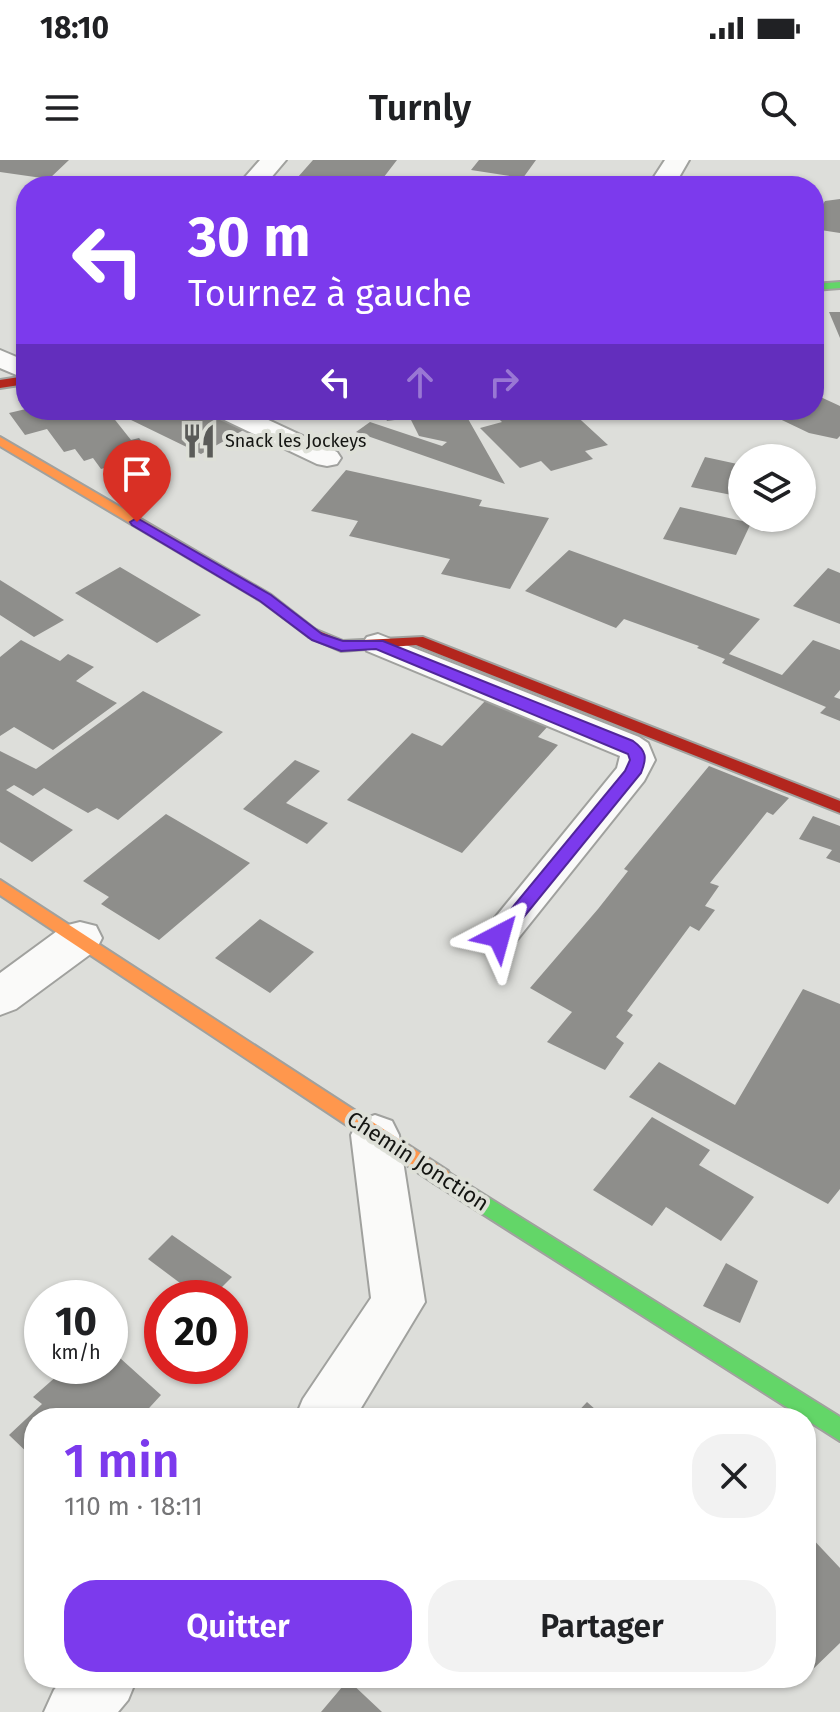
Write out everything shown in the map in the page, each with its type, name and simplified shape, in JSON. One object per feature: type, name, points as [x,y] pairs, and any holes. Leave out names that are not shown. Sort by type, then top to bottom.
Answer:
[{"type":"street","points":[[259,176],[274,160]]},
{"type":"street","points":[[0,441],[266,598],[317,637],[341,646],[418,640],[840,807]]},
{"type":"street","name":"Chemin Jonction","points":[[0,886],[375,1135],[805,1408]]},
{"type":"street","points":[[0,997],[80,938]]},
{"type":"street","points":[[329,1408],[398,1302],[375,1135]]},
{"type":"street","name":"Chemin Jonction","points":[[816,1415],[840,1430]]},
{"type":"lane","points":[[246,420],[327,458]]},
{"type":"lane","points":[[378,644],[636,751],[638,760],[632,773],[499,936]]},
{"type":"building","points":[[0,160],[69,160],[52,176],[0,172]]},
{"type":"building","points":[[313,160],[397,160],[385,176],[299,176]]},
{"type":"building","points":[[479,160],[536,160],[524,176],[471,170]]},
{"type":"building","points":[[840,199],[840,233],[824,231],[825,201]]},
{"type":"building","points":[[829,312],[840,312],[840,338]]},
{"type":"building","points":[[824,399],[840,406],[840,436],[837,439],[809,433],[782,420],[824,420]]},
{"type":"building","points":[[16,411],[16,420],[115,420],[131,440],[139,438],[153,454],[101,469],[93,458],[84,461],[75,449],[64,452],[47,429],[25,435],[9,413]]},
{"type":"building","name":"Snack les Jockeys","points":[[131,420],[231,420],[247,428],[201,454]]},
{"type":"building","points":[[411,420],[469,420],[505,484],[356,432],[370,422],[442,446],[447,442],[419,436]]},
{"type":"building","points":[[500,420],[581,420],[608,445],[585,451],[593,459],[551,471],[541,461],[520,468],[480,428],[502,422]]},
{"type":"building","points":[[705,457],[728,462],[728,494],[691,487]]},
{"type":"building","points":[[346,470],[482,500],[479,506],[549,518],[510,589],[441,574],[450,559],[349,536],[358,521],[311,511]]},
{"type":"building","points":[[680,507],[728,518],[728,532],[747,532],[736,555],[663,539]]},
{"type":"building","points":[[569,550],[760,619],[729,654],[782,675],[813,640],[840,650],[840,690],[834,697],[840,699],[840,721],[820,713],[826,707],[722,663],[725,659],[697,648],[699,646],[624,619],[616,628],[525,591]]},
{"type":"building","points":[[120,567],[201,615],[157,643],[75,593]]},
{"type":"building","points":[[828,568],[840,573],[840,624],[793,606]]},
{"type":"building","points":[[0,580],[64,620],[34,637],[0,615]]},
{"type":"building","points":[[21,640],[60,661],[68,654],[94,667],[76,681],[117,703],[53,750],[14,727],[0,736],[0,657]]},
{"type":"building","points":[[143,691],[223,732],[118,820],[97,808],[88,813],[44,788],[33,796],[14,785],[6,790],[73,830],[32,862],[0,842],[0,751],[36,769]]},
{"type":"building","points":[[486,700],[549,725],[538,737],[558,745],[462,853],[347,800],[412,733],[442,746]]},
{"type":"building","points":[[295,760],[320,771],[286,803],[328,823],[307,844],[243,809]]},
{"type":"building","points":[[709,766],[789,798],[773,815],[767,812],[710,883],[719,886],[705,906],[715,910],[699,931],[690,926],[627,1011],[633,1015],[616,1037],[624,1043],[605,1070],[547,1042],[572,1012],[530,988],[598,909],[628,871],[624,869]]},
{"type":"building","points":[[166,814],[250,863],[159,940],[101,904],[109,897],[83,881]]},
{"type":"building","points":[[813,816],[840,826],[840,863],[826,858],[832,850],[799,839]]},
{"type":"building","points":[[260,919],[314,952],[270,993],[215,958]]},
{"type":"building","points":[[803,989],[840,1004],[840,1189],[828,1204],[629,1097],[659,1062],[735,1105]]},
{"type":"building","points":[[652,1117],[710,1150],[699,1165],[754,1197],[721,1241],[666,1207],[652,1226],[593,1190]]},
{"type":"building","points":[[172,1235],[232,1277],[229,1280],[176,1280],[148,1259]]},
{"type":"building","points":[[726,1263],[758,1281],[740,1323],[703,1306]]},
{"type":"building","points":[[128,1365],[144,1380],[144,1384],[149,1384],[161,1395],[149,1408],[38,1408],[42,1404],[33,1397],[48,1384],[128,1384]]},
{"type":"building","points":[[24,1421],[24,1449],[9,1435]]},
{"type":"building","points":[[816,1542],[840,1568],[840,1643],[816,1666]]},
{"type":"building","points":[[341,1688],[356,1688],[382,1712],[321,1712]]},
{"type":"traffic: fast","points":[[824,286],[840,285]]},
{"type":"traffic: fast","points":[[441,1177],[805,1408]]},
{"type":"traffic: fast","points":[[816,1415],[840,1430]]},
{"type":"traffic: slow","points":[[0,441],[266,598],[314,634]]},
{"type":"traffic: slow","points":[[0,886],[441,1177]]},
{"type":"traffic: jam","points":[[0,384],[16,382]]},
{"type":"traffic: jam","points":[[314,634],[341,646],[418,640],[840,807]]},
{"type":"place","name":"Snack les Jockeys","points":[[199,441]]},
{"type":"route","points":[[137,522],[266,598],[317,637],[341,646],[378,644],[636,751],[638,760],[632,773],[499,936]]}]
